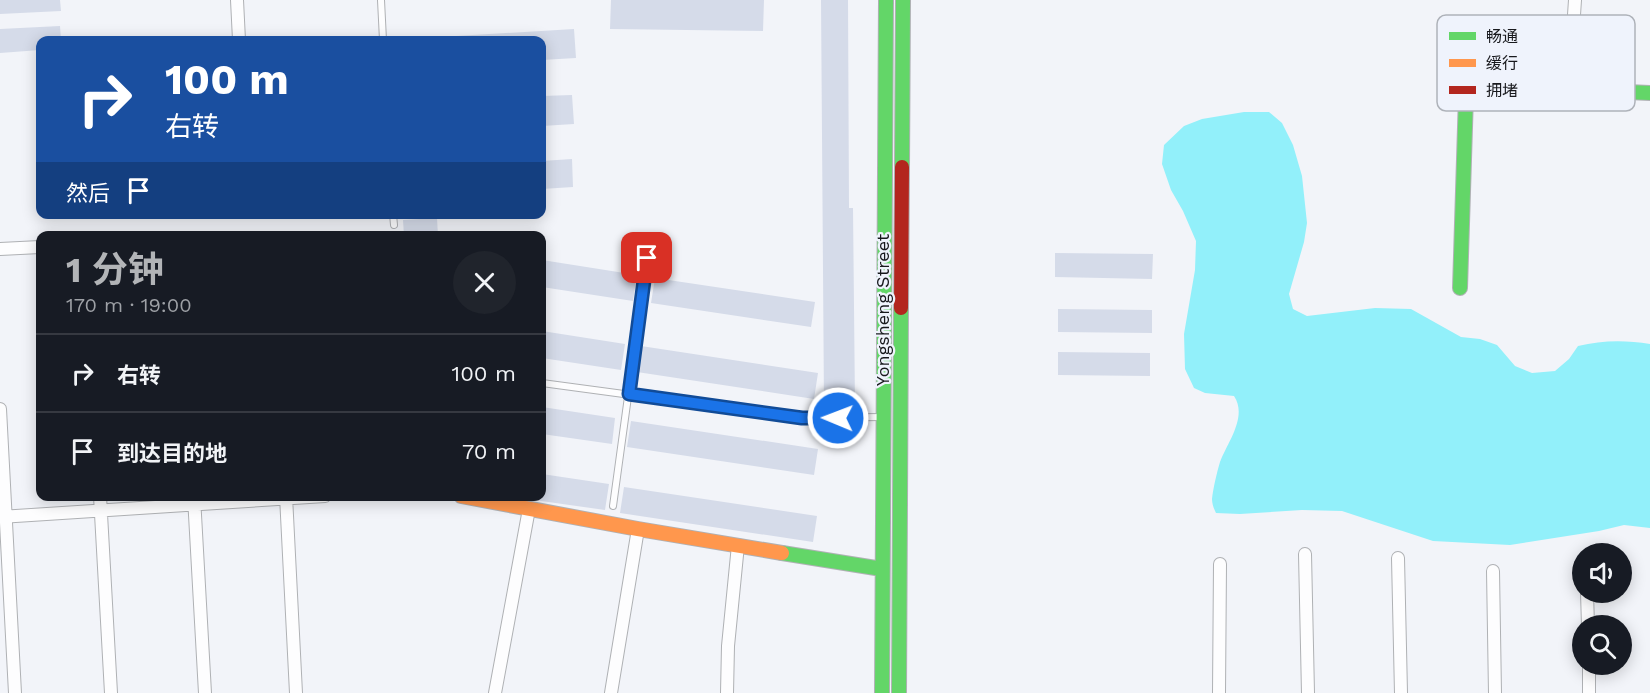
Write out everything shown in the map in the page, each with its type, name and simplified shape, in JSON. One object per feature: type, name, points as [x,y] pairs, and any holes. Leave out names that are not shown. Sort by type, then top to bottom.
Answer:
[{"type":"main road","name":"Yongsheng Street","points":[[882,693],[886,0]]},
{"type":"main road","name":"Yongsheng Street","points":[[899,693],[903,0]]},
{"type":"main road","points":[[1635,92],[1650,93]]},
{"type":"main road","points":[[1460,288],[1466,111]]},
{"type":"main road","points":[[488,501],[638,529],[882,569]]},
{"type":"street","points":[[237,0],[239,36]]},
{"type":"street","points":[[1574,15],[1575,0]]},
{"type":"street","points":[[0,249],[36,247]]},
{"type":"street","points":[[0,409],[3,516],[15,693]]},
{"type":"street","points":[[100,501],[111,693]]},
{"type":"street","points":[[3,516],[194,501],[205,693]]},
{"type":"street","points":[[286,501],[296,693]]},
{"type":"street","points":[[495,693],[530,509]]},
{"type":"street","points":[[611,693],[638,529]]},
{"type":"street","points":[[727,693],[728,646],[738,545]]},
{"type":"street","points":[[1305,554],[1308,693]]},
{"type":"street","points":[[1398,558],[1401,693]]},
{"type":"street","points":[[1219,693],[1220,564]]},
{"type":"street","points":[[1493,571],[1495,693]]},
{"type":"street","points":[[1588,675],[1589,693]]},
{"type":"lane","points":[[381,0],[383,36]]},
{"type":"lane","points":[[393,219],[394,225]]},
{"type":"lane","points":[[613,506],[647,258]]},
{"type":"lane","points":[[546,384],[802,418],[883,417]]},
{"type":"water","points":[[1244,112],[1269,112],[1282,123],[1293,145],[1302,176],[1307,223],[1289,294],[1293,309],[1307,316],[1375,308],[1411,309],[1461,337],[1480,339],[1497,345],[1515,366],[1532,373],[1555,371],[1569,359],[1578,346],[1614,341],[1650,344],[1650,528],[1624,525],[1510,545],[1433,541],[1342,511],[1216,513],[1212,501],[1214,486],[1220,462],[1238,421],[1238,404],[1234,396],[1205,393],[1194,388],[1185,369],[1184,334],[1195,270],[1196,241],[1171,190],[1162,164],[1164,145],[1184,126],[1202,119]]},
{"type":"building","points":[[0,0],[60,0],[61,11],[0,14]]},
{"type":"building","points":[[611,0],[764,0],[763,31],[610,29]]},
{"type":"building","points":[[821,0],[848,0],[849,208],[853,208],[855,405],[824,405]]},
{"type":"building","points":[[60,26],[61,36],[36,36],[36,50],[0,53],[0,29]]},
{"type":"building","points":[[574,29],[576,58],[546,60],[546,36],[456,36]]},
{"type":"building","points":[[572,95],[574,124],[546,126],[546,96]]},
{"type":"building","points":[[572,159],[573,187],[546,189],[546,161]]},
{"type":"building","points":[[437,219],[438,231],[404,231],[403,220]]},
{"type":"building","points":[[1055,253],[1153,254],[1152,279],[1055,277]]},
{"type":"building","points":[[546,261],[637,275],[633,301],[546,288]]},
{"type":"building","points":[[655,278],[815,302],[811,327],[651,303]]},
{"type":"building","points":[[1058,309],[1152,310],[1152,333],[1058,332]]},
{"type":"building","points":[[546,332],[625,344],[621,370],[546,359]]},
{"type":"building","points":[[641,346],[818,373],[814,399],[637,372]]},
{"type":"building","points":[[1058,352],[1150,353],[1150,376],[1058,375]]},
{"type":"building","points":[[546,408],[615,418],[612,444],[546,435]]},
{"type":"building","points":[[631,421],[818,449],[814,475],[627,447]]},
{"type":"building","points":[[546,475],[609,484],[605,510],[541,501],[546,501]]},
{"type":"building","points":[[624,487],[817,516],[813,542],[620,513]]},
{"type":"traffic: fast","points":[[882,693],[886,0]]},
{"type":"traffic: fast","points":[[902,167],[903,0]]},
{"type":"traffic: fast","points":[[1635,92],[1650,93]]},
{"type":"traffic: fast","points":[[1460,288],[1466,111]]},
{"type":"traffic: fast","points":[[899,693],[901,308]]},
{"type":"traffic: fast","points":[[782,553],[882,569]]},
{"type":"traffic: slow","points":[[488,501],[782,553]]},
{"type":"traffic: jam","points":[[901,308],[902,167]]},
{"type":"route","points":[[647,258],[629,394],[802,418],[838,418]]}]
